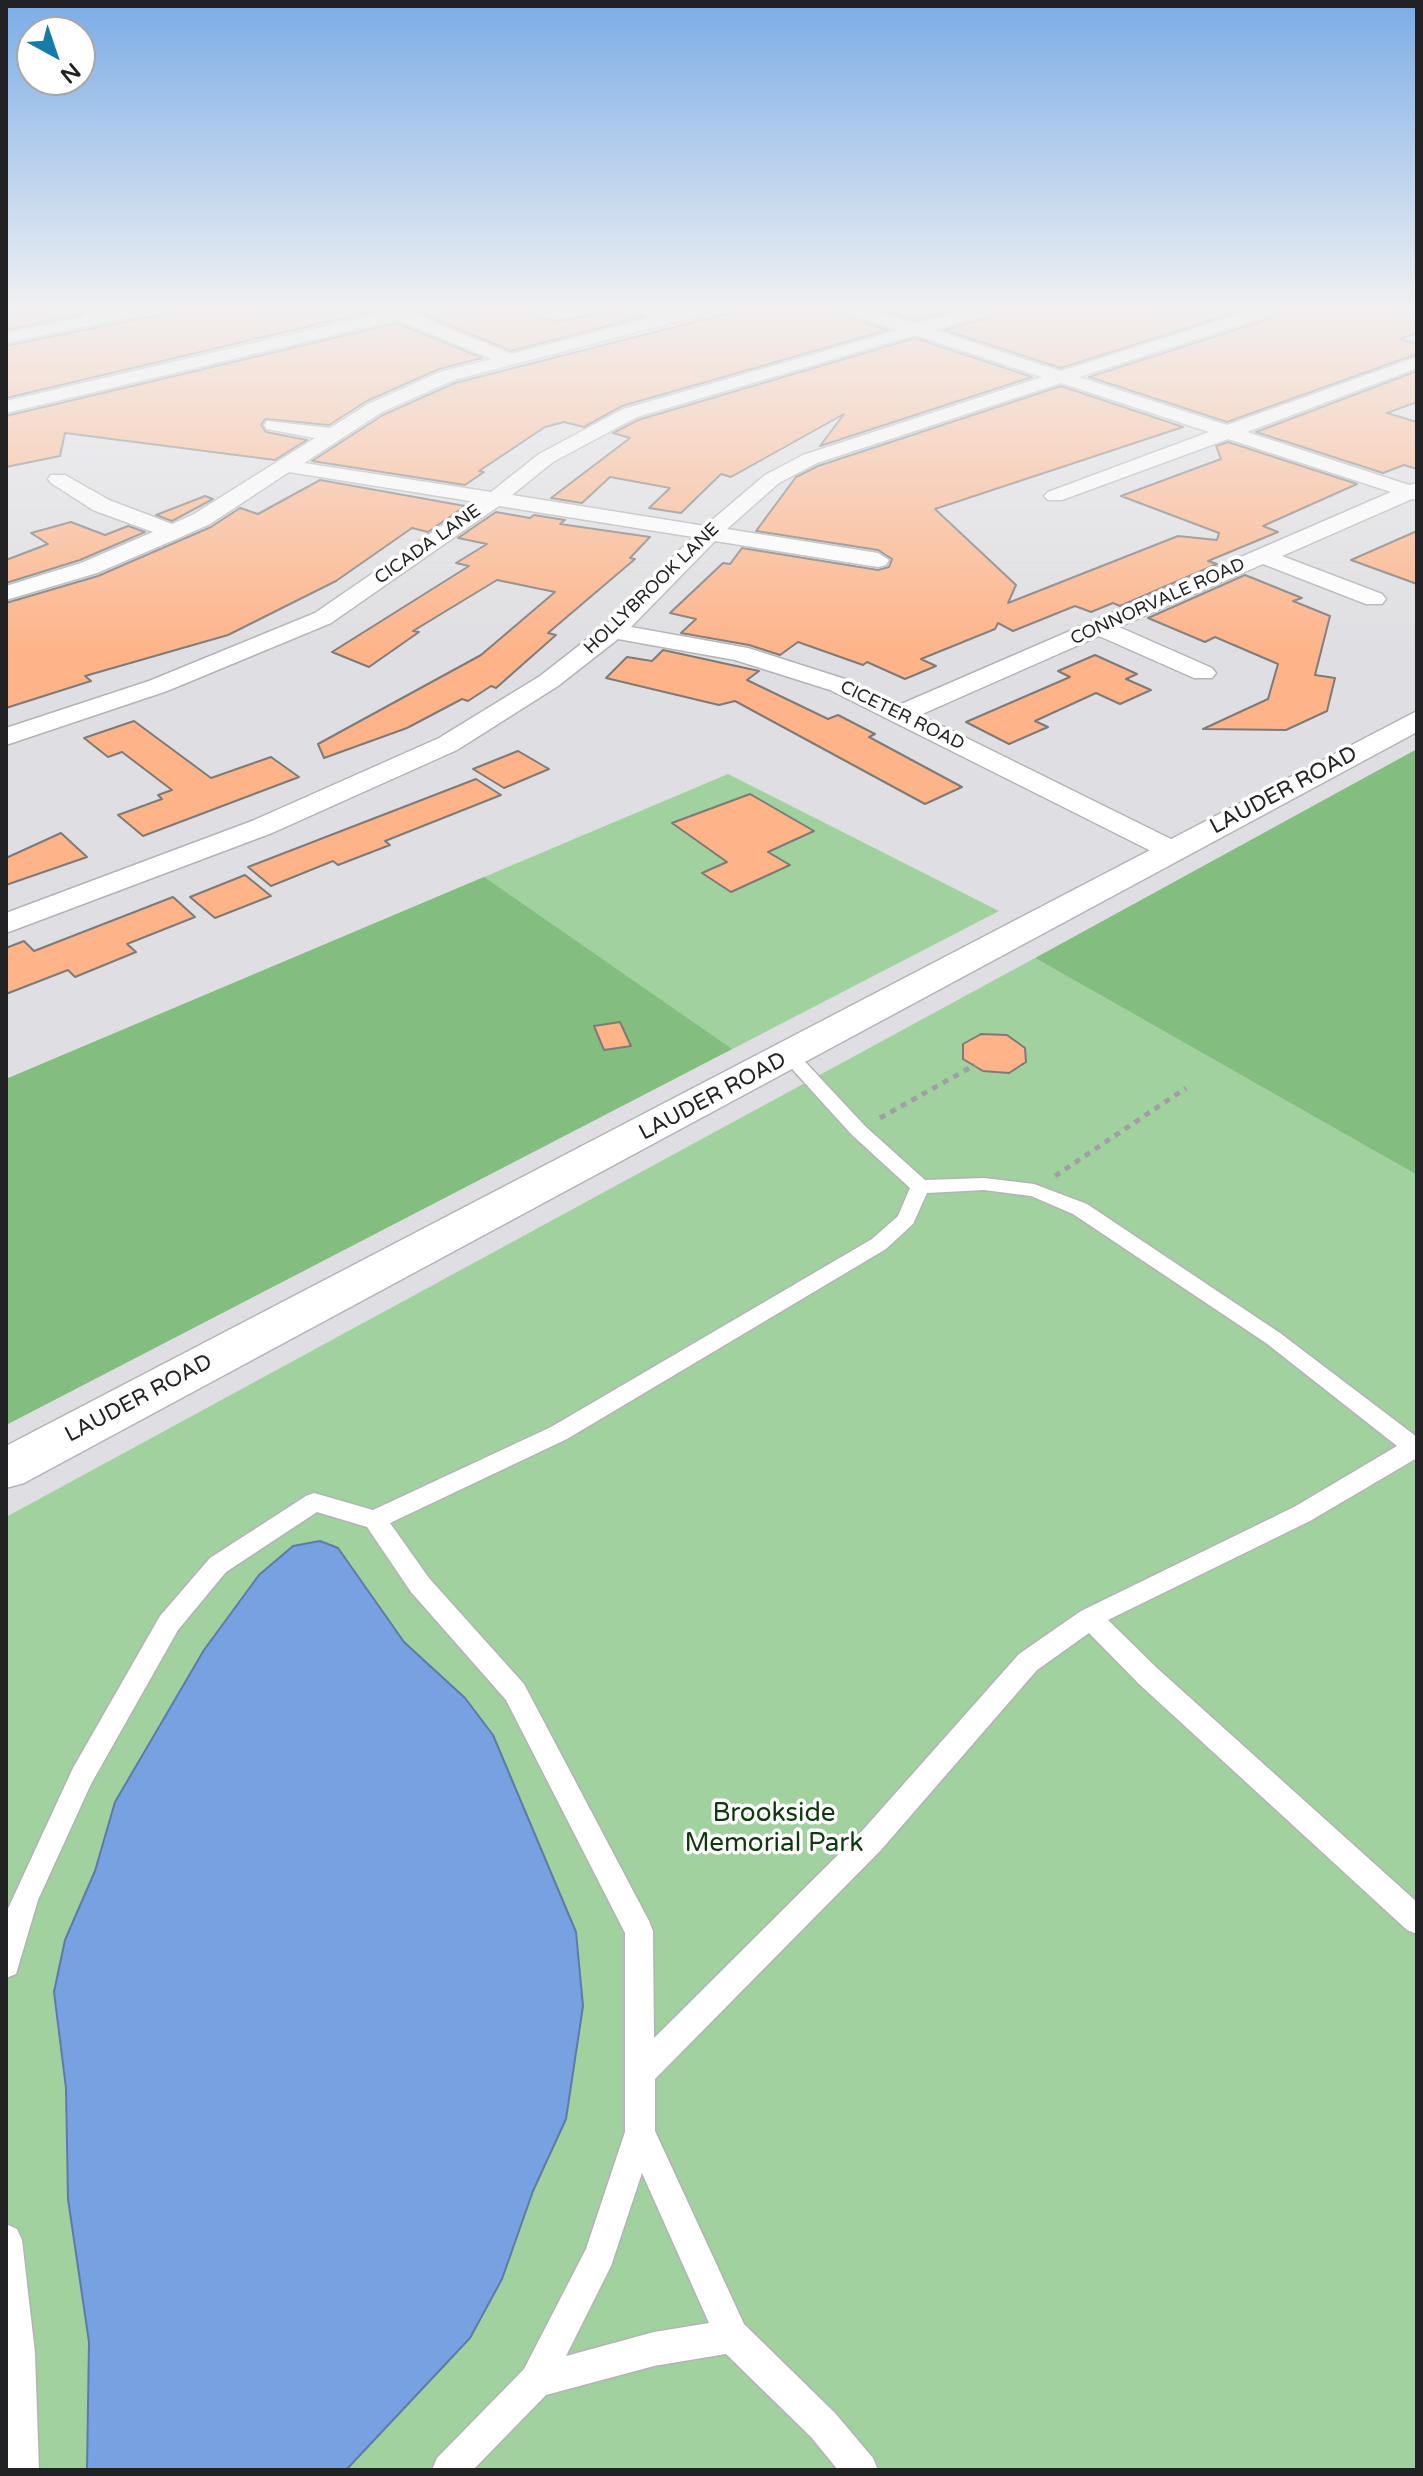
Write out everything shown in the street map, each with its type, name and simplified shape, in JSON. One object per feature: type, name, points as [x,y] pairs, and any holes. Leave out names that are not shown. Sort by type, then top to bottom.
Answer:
[{"type":"main road","name":"LAUDER ROAD","points":[[6,1469],[790,1056],[1417,720]]},
{"type":"street","points":[[277,426],[335,435]]},
{"type":"street","points":[[6,593],[89,568],[173,532],[287,466],[349,426]]},
{"type":"street","name":"CICADA LANE","points":[[6,737],[158,686],[323,618],[495,499],[546,458],[607,426]]},
{"type":"street","name":"HOLLYBROOK LANE","points":[[6,924],[382,777],[448,744],[537,689],[613,631],[710,533],[772,479],[810,459],[912,426]]},
{"type":"street","points":[[1209,426],[1415,492]]},
{"type":"street","points":[[1055,496],[1246,426]]},
{"type":"street","points":[[287,466],[878,560]]},
{"type":"street","points":[[58,479],[101,505],[173,532]]},
{"type":"street","name":"CONNORVALE ROAD","points":[[900,714],[1415,492]]},
{"type":"street","points":[[1261,556],[1374,599]]},
{"type":"street","points":[[1100,628],[1203,673]]},
{"type":"street","name":"CICETER ROAD","points":[[613,631],[739,653],[839,685],[1173,851]]},
{"type":"lane","points":[[639,2074],[871,1841],[1028,1662],[1090,1618],[1302,1514],[1415,1448],[1273,1338],[1080,1209],[1034,1190],[984,1184],[920,1187],[858,1130],[790,1056]]},
{"type":"lane","points":[[375,1520],[559,1433],[850,1263],[906,1219],[920,1187]]},
{"type":"lane","points":[[6,1964],[24,1899],[82,1776],[169,1623],[218,1565],[314,1502],[375,1520],[420,1585],[515,1692],[639,1931],[640,2132],[600,2255],[536,2381],[449,2470]]},
{"type":"lane","points":[[1090,1618],[1148,1676],[1417,1920]]},
{"type":"lane","points":[[640,2132],[732,2336],[823,2425],[861,2470]]},
{"type":"lane","points":[[6,2240],[18,2353],[22,2470]]},
{"type":"lane","points":[[536,2381],[654,2349],[732,2336]]},
{"type":"path","points":[[858,1130],[975,1065]]},
{"type":"path","points":[[1034,1190],[1186,1088]]},
{"type":"green space","points":[[1417,749],[1417,1175],[1035,958]]},
{"type":"green space","points":[[728,774],[999,911],[6,1425],[6,1079]]},
{"type":"green space","points":[[484,877],[732,1049],[6,1425],[6,1079]]},
{"type":"green space","name":"Brookside Memorial Park","points":[[1035,958],[1417,1175],[1417,2470],[6,2470],[6,1517]]},
{"type":"water","points":[[320,1541],[338,1548],[404,1642],[465,1698],[493,1735],[576,1932],[583,2006],[566,2119],[533,2191],[502,2279],[470,2338],[346,2470],[87,2470],[89,2342],[68,2199],[66,2088],[54,1992],[65,1940],[95,1871],[115,1802],[204,1650],[259,1575],[293,1546]]},
{"type":"building","points":[[6,426],[261,426],[266,432],[307,440],[275,460],[65,433],[60,456],[6,467]]},
{"type":"building","points":[[367,426],[551,426],[479,471],[484,472],[465,485],[312,461]]},
{"type":"building","points":[[627,426],[823,426],[731,477],[721,474],[681,513],[649,508],[670,488],[610,477],[582,503],[551,498],[630,438],[613,433]]},
{"type":"building","points":[[835,426],[883,426],[820,446]]},
{"type":"building","points":[[941,426],[1183,427],[935,509],[1016,585],[1008,603],[1178,536],[1217,540],[1219,533],[1121,496],[1221,459],[1216,446],[1228,442],[1357,484],[1263,526],[1278,532],[1208,561],[1217,564],[1120,606],[1113,603],[1091,612],[1075,606],[1013,631],[998,623],[995,629],[921,659],[936,666],[905,679],[867,662],[863,665],[798,642],[780,655],[749,645],[681,633],[696,619],[670,613],[723,563],[730,564],[742,548],[878,570],[889,567],[892,559],[878,550],[756,531],[796,477],[818,466]]},
{"type":"building","points":[[1273,426],[1417,426],[1417,469],[1404,465],[1383,473],[1256,432]]},
{"type":"building","points":[[320,480],[465,506],[428,532],[412,528],[336,581],[228,635],[85,676],[91,681],[6,708],[6,603],[98,576],[211,527],[240,508],[258,514]]},
{"type":"building","points":[[205,496],[213,499],[172,521],[156,515]]},
{"type":"building","points":[[496,512],[565,520],[560,524],[650,537],[630,558],[635,559],[548,633],[556,635],[496,688],[491,686],[468,701],[462,699],[407,728],[324,758],[318,744],[481,655],[555,592],[497,580],[413,631],[419,632],[369,667],[332,652],[469,566],[456,563],[487,544],[458,538]]},
{"type":"building","points":[[71,522],[105,535],[128,526],[145,532],[80,560],[6,583],[6,560],[48,544],[31,533]]},
{"type":"building","points":[[1417,531],[1417,584],[1351,560]]},
{"type":"building","points":[[1245,575],[1302,598],[1293,601],[1330,616],[1315,675],[1335,678],[1327,711],[1286,730],[1203,729],[1268,699],[1278,664],[1215,637],[1205,642],[1148,618]]},
{"type":"building","points":[[663,650],[759,671],[747,680],[828,719],[838,715],[875,734],[869,737],[962,787],[925,804],[735,701],[719,705],[606,678],[627,657],[652,661]]},
{"type":"building","points":[[1095,655],[1137,674],[1126,679],[1151,690],[1120,704],[1096,693],[1035,721],[1048,727],[1009,744],[966,722],[1070,677],[1058,671]]},
{"type":"building","points":[[134,721],[211,778],[271,757],[299,777],[143,836],[118,815],[162,799],[158,795],[172,790],[122,752],[108,757],[84,738]]},
{"type":"building","points":[[518,751],[549,769],[504,788],[473,769]]},
{"type":"building","points":[[476,779],[501,795],[385,841],[390,845],[338,865],[333,861],[271,886],[248,867]]},
{"type":"building","points":[[750,794],[814,831],[768,852],[790,865],[731,892],[702,873],[727,862],[672,823]]},
{"type":"building","points":[[61,833],[87,857],[6,885],[6,858]]},
{"type":"building","points":[[245,875],[271,896],[215,918],[190,897]]},
{"type":"building","points":[[173,897],[195,917],[127,944],[136,952],[75,977],[68,970],[6,994],[6,948],[24,941],[34,951]]},
{"type":"building","points":[[620,1022],[631,1046],[604,1050],[594,1026]]},
{"type":"building","points":[[981,1034],[1007,1035],[1025,1048],[1026,1062],[1009,1073],[983,1071],[963,1059],[963,1044]]}]
